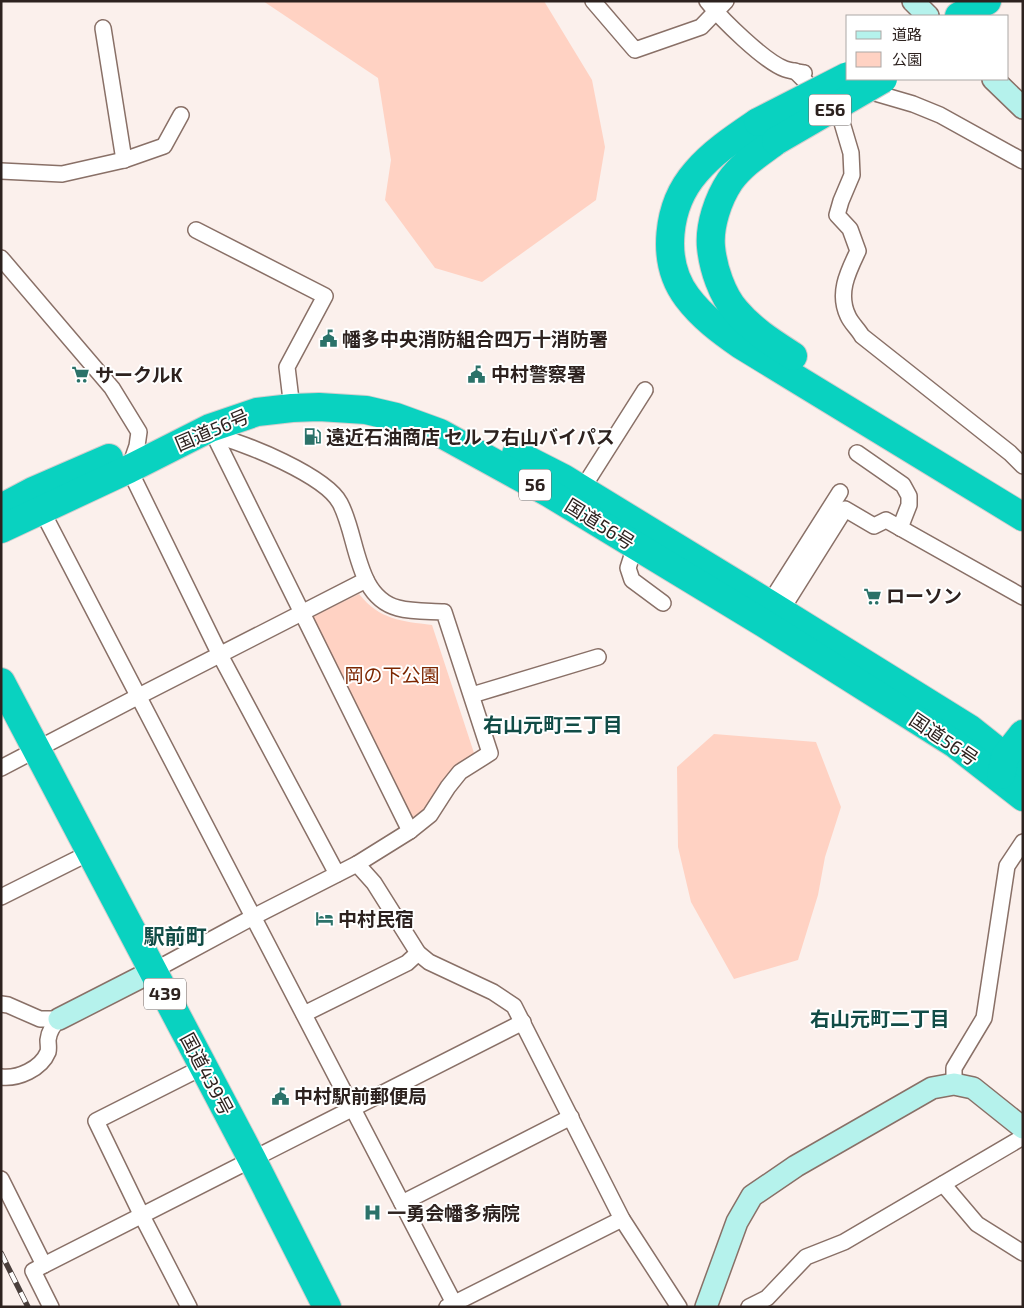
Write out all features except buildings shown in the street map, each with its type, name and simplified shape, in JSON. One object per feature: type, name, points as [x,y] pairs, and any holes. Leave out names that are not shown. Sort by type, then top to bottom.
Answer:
[{"type":"highway","points":[[961,15],[987,1]]},
{"type":"highway","points":[[983,15],[1004,1]]},
{"type":"highway","name":"E56","points":[[767,131],[846,77]]},
{"type":"highway","name":"E56","points":[[767,131],[881,80]]},
{"type":"highway","points":[[767,131],[750,160],[731,180],[720,201],[713,225],[711,246],[715,266],[722,288],[734,309],[750,326],[783,350],[1023,499]]},
{"type":"highway","points":[[767,131],[726,144],[695,173],[683,191],[676,206],[670,229],[670,254],[677,278],[686,296],[714,325],[741,345],[1023,517]]},
{"type":"highway","name":"国道56号","points":[[1,508],[33,491],[213,432],[258,412],[318,392],[368,397],[399,403],[444,418],[563,478],[576,498],[635,546],[772,613]]},
{"type":"highway","name":"国道56号","points":[[1,529],[41,509],[201,416],[254,399],[291,401]]},
{"type":"highway","name":"国道56号","points":[[576,498],[772,613],[956,744],[1016,776]]},
{"type":"highway","name":"国道439号","points":[[1,682],[252,1159],[327,1307]]},
{"type":"highway","points":[[1016,776],[1023,734]]},
{"type":"street","points":[[593,1],[635,50],[701,27],[716,5],[761,54],[784,69],[913,104],[940,115],[1023,161]]},
{"type":"street","points":[[913,1],[927,15]]},
{"type":"street","points":[[103,28],[124,160]]},
{"type":"street","points":[[795,71],[840,116],[851,152],[852,175],[837,215],[850,229],[858,251],[847,274],[842,298],[848,316],[862,336],[1010,453],[1023,466]]},
{"type":"street","points":[[994,80],[1023,108]]},
{"type":"street","points":[[1,171],[62,174],[124,160],[164,146],[181,115]]},
{"type":"street","points":[[196,230],[326,296],[287,367],[291,401]]},
{"type":"street","points":[[1,258],[112,388],[139,432],[133,457],[220,654],[337,874]]},
{"type":"street","points":[[576,498],[646,390]]},
{"type":"street","points":[[1,1077],[6,1078],[26,1073],[42,1062],[48,1051],[50,1029],[59,1019],[357,864],[410,831],[430,815],[460,772],[490,753],[444,612],[396,608],[378,598],[366,580],[340,502],[323,484],[297,468],[213,432]]},
{"type":"street","points":[[213,432],[410,831]]},
{"type":"street","points":[[857,453],[904,485],[909,496],[909,505],[900,528]]},
{"type":"street","points":[[772,613],[840,492]]},
{"type":"street","points":[[41,509],[402,1203],[452,1306],[622,1220]]},
{"type":"street","points":[[772,613],[844,509],[874,526],[886,520],[1023,597]]},
{"type":"street","points":[[635,546],[628,568],[632,580],[663,603]]},
{"type":"street","points":[[1,768],[366,580]]},
{"type":"street","points":[[472,695],[598,658]]},
{"type":"street","points":[[954,1084],[954,1068],[984,1018],[1008,866],[1023,842]]},
{"type":"street","points":[[1,897],[91,852]]},
{"type":"street","points":[[357,864],[374,883],[418,953],[429,962],[492,992],[514,1006],[622,1220],[679,1307]]},
{"type":"street","points":[[304,1014],[407,963],[418,953]]},
{"type":"street","points":[[1,1004],[8,1005],[40,1019],[59,1019]]},
{"type":"street","points":[[51,1307],[33,1271],[523,1022]]},
{"type":"street","points":[[189,1307],[96,1121],[203,1067]]},
{"type":"street","points":[[706,1307],[737,1222],[752,1196],[796,1166],[932,1088],[954,1084],[973,1088],[1023,1128]]},
{"type":"street","points":[[402,1203],[571,1117]]},
{"type":"street","points":[[749,1307],[767,1298],[806,1257],[844,1242],[1023,1137]]},
{"type":"street","points":[[1,1178],[44,1265]]},
{"type":"street","points":[[943,1184],[977,1224],[1023,1253]]},
{"type":"green space","points":[[263,1],[544,1],[592,80],[605,147],[596,200],[482,282],[435,268],[385,200],[391,160],[378,78]]},
{"type":"green space","name":"岡の下公園","points":[[359,594],[375,609],[392,618],[432,625],[475,756],[442,782],[423,811],[407,824],[305,620]]},
{"type":"green space","points":[[714,734],[816,742],[841,807],[825,857],[818,895],[798,960],[734,979],[691,902],[678,847],[677,767]]},
{"type":"railway","points":[[1,1253],[28,1307]]},
{"type":"place","name":"幡多中央消防組合四万十消防署","points":[[328,339]]},
{"type":"place","name":"中村警察署","points":[[477,374]]},
{"type":"place","name":"サークルK","points":[[81,375]]},
{"type":"place","name":"遠近石油商店 セルフ右山バイパス","points":[[312,437]]},
{"type":"place","name":"ローソン","points":[[872,596]]},
{"type":"place","name":"中村民宿","points":[[324,919]]},
{"type":"place","name":"中村駅前郵便局","points":[[280,1096]]},
{"type":"place","name":"一勇会幡多病院","points":[[373,1213]]},
{"type":"district","name":"右山元町三丁目","points":[[553,725]]},
{"type":"district","name":"駅前町","points":[[175,937]]},
{"type":"district","name":"右山元町二丁目","points":[[880,1019]]}]
